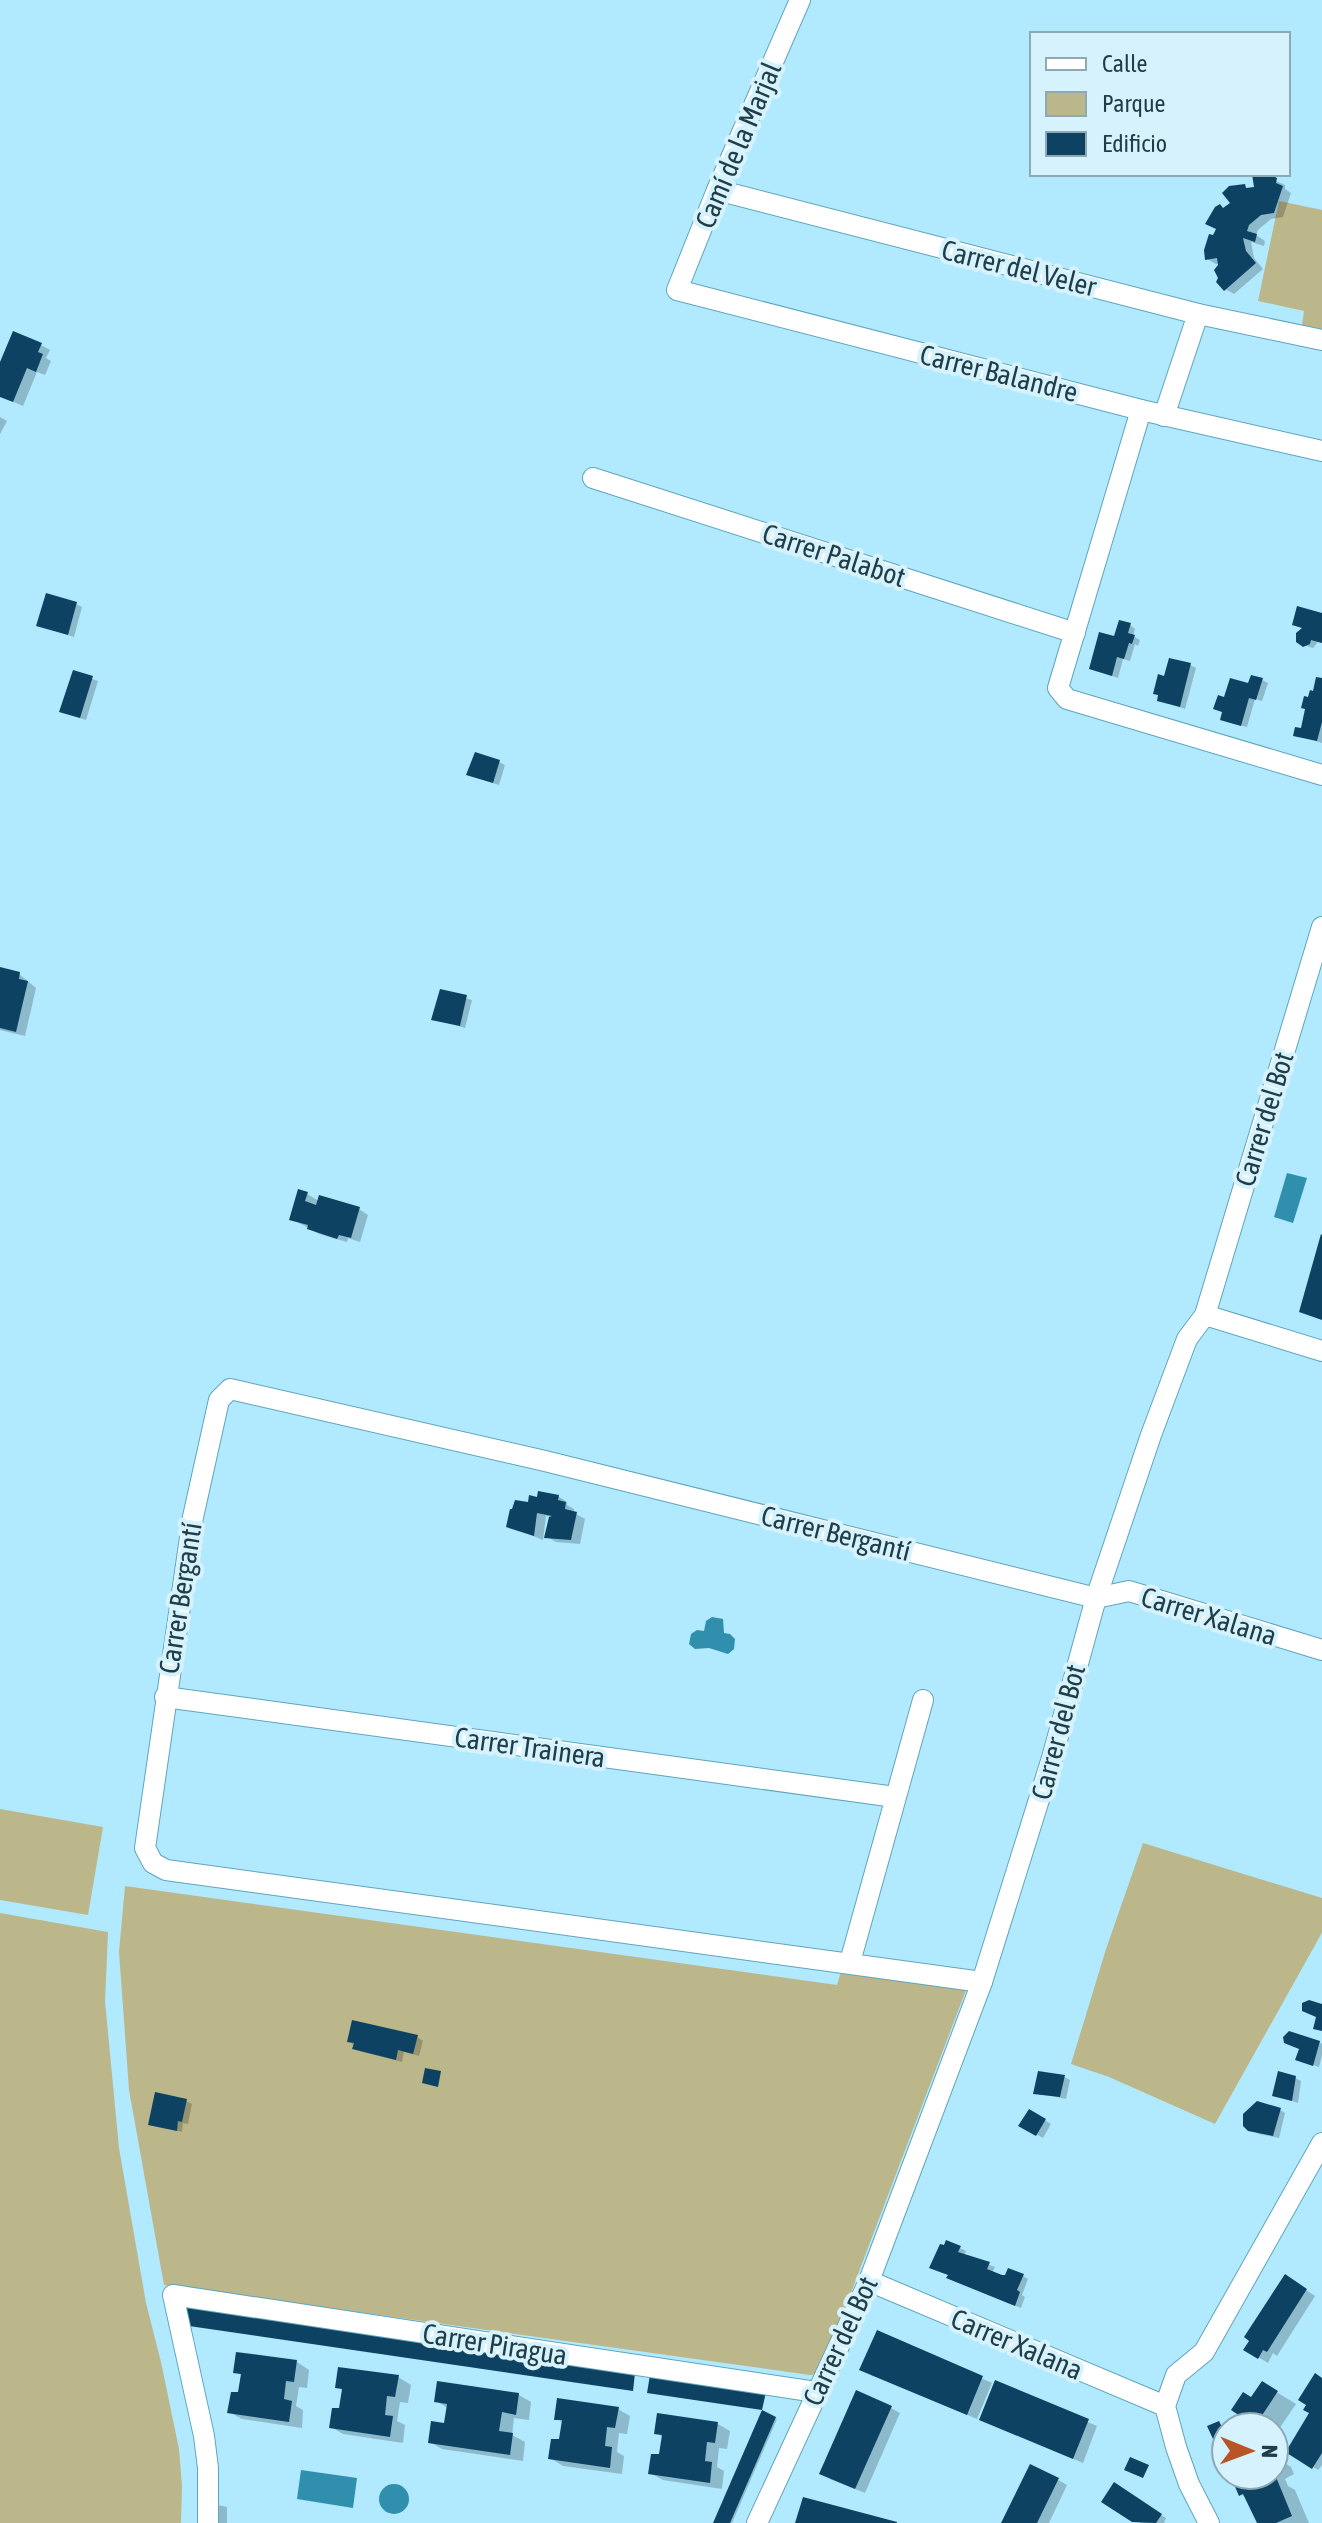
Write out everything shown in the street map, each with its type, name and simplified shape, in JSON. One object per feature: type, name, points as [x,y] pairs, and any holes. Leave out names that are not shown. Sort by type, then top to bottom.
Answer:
[{"type":"street","name":"Camí de la Marjal","points":[[677,290],[800,0]]},
{"type":"street","name":"Carrer del Veler","points":[[717,190],[1198,314],[1322,340]]},
{"type":"street","name":"Carrer Balandre","points":[[677,290],[1164,416],[1322,451]]},
{"type":"street","points":[[1164,416],[1198,314]]},
{"type":"street","points":[[1141,410],[1058,688],[1067,699],[1322,775]]},
{"type":"street","name":"Carrer Palabot","points":[[593,478],[1075,633]]},
{"type":"street","name":"Carrer del Bot","points":[[757,2523],[869,2281],[982,1982],[1040,1798],[1096,1598],[1187,1339],[1205,1315],[1322,927]]},
{"type":"street","points":[[1205,1315],[1322,1351]]},
{"type":"street","name":"Carrer Bergantí","points":[[982,1982],[166,1870],[153,1863],[145,1848],[165,1697],[193,1517],[219,1400],[230,1389],[545,1461],[1096,1598]]},
{"type":"street","name":"Carrer Xalana","points":[[1096,1598],[1129,1591],[1322,1650]]},
{"type":"street","name":"Carrer Trainera","points":[[165,1697],[895,1797]]},
{"type":"street","points":[[850,1962],[923,1700]]},
{"type":"street","points":[[1209,2523],[1189,2484],[1165,2406],[1176,2375],[1204,2352],[1322,2143]]},
{"type":"street","name":"Carrer Xalana","points":[[869,2281],[1165,2406]]},
{"type":"street","name":"Carrer Piragua","points":[[208,2523],[208,2468],[204,2436],[173,2295],[816,2392]]},
{"type":"green space","points":[[1279,201],[1322,210],[1322,329],[1302,325],[1304,311],[1258,301]]},
{"type":"green space","points":[[0,1809],[103,1827],[88,1915],[0,1900]]},
{"type":"green space","points":[[1143,1843],[1322,1898],[1322,1932],[1215,2124],[1109,2077],[1071,2064]]},
{"type":"green space","points":[[125,1886],[837,1985],[841,1971],[966,1990],[820,2374],[164,2285],[129,2090],[119,1952]]},
{"type":"green space","points":[[0,1913],[108,1932],[105,2001],[119,2148],[146,2303],[179,2449],[181,2523],[0,2523]]},
{"type":"water","points":[[1287,1173],[1307,1178],[1293,1223],[1274,1217]]},
{"type":"water","points":[[712,1617],[723,1619],[724,1633],[735,1639],[734,1649],[728,1654],[709,1648],[695,1649],[689,1644],[691,1634],[697,1630],[704,1631],[706,1621]]},
{"type":"water","points":[[301,2470],[357,2478],[353,2508],[297,2499]]},
{"type":"water","points":[[394,2484],[400,2485],[408,2493],[408,2505],[400,2513],[394,2514],[388,2513],[380,2505],[379,2499],[380,2493],[388,2485]]},
{"type":"building","points":[[1252,176],[1273,176],[1277,178],[1276,183],[1283,186],[1274,213],[1261,215],[1249,225],[1247,231],[1257,234],[1255,242],[1243,238],[1246,251],[1256,263],[1224,291],[1216,282],[1218,278],[1214,270],[1218,265],[1217,258],[1205,260],[1204,250],[1209,234],[1213,235],[1216,229],[1205,224],[1215,207],[1220,204],[1223,208],[1230,203],[1222,193],[1229,186],[1245,184],[1246,188],[1254,187]]},
{"type":"building","points":[[13,331],[42,343],[38,352],[43,354],[36,372],[27,368],[13,402],[0,397],[0,362]]},
{"type":"building","points":[[46,593],[77,602],[68,635],[36,626]]},
{"type":"building","points":[[1297,606],[1322,613],[1322,643],[1311,640],[1303,647],[1296,642],[1296,633],[1302,628],[1292,625]]},
{"type":"building","points":[[1119,620],[1131,623],[1128,633],[1135,635],[1124,659],[1117,657],[1112,676],[1089,669],[1099,632],[1114,636]]},
{"type":"building","points":[[1169,658],[1191,663],[1180,707],[1157,701],[1158,695],[1153,694],[1158,674],[1164,676]]},
{"type":"building","points":[[73,670],[93,676],[80,718],[59,712]]},
{"type":"building","points":[[1251,675],[1263,678],[1256,700],[1249,698],[1241,726],[1220,720],[1222,712],[1213,709],[1218,695],[1224,697],[1230,678],[1248,683]]},
{"type":"building","points":[[1316,677],[1322,678],[1322,722],[1317,741],[1293,736],[1295,727],[1301,728],[1304,696],[1308,697],[1310,690],[1313,691]]},
{"type":"building","points":[[475,752],[500,760],[493,783],[466,775]]},
{"type":"building","points":[[0,967],[20,972],[19,979],[28,981],[16,1032],[0,1028]]},
{"type":"building","points":[[440,989],[467,995],[460,1026],[431,1020]]},
{"type":"building","points":[[298,1189],[308,1192],[305,1201],[316,1205],[319,1195],[360,1207],[351,1238],[339,1235],[337,1239],[289,1220]]},
{"type":"building","points":[[1322,1235],[1322,1320],[1299,1312]]},
{"type":"building","points":[[538,1491],[559,1495],[558,1500],[566,1502],[565,1509],[577,1512],[571,1540],[544,1538],[549,1517],[552,1516],[537,1513],[534,1536],[506,1527],[515,1500],[528,1502],[529,1495],[537,1497]]},
{"type":"building","points":[[1309,2000],[1322,2004],[1322,2031],[1313,2029],[1316,2017],[1302,2011],[1302,2003]]},
{"type":"building","points":[[352,2020],[418,2035],[413,2054],[398,2050],[396,2060],[352,2049],[354,2043],[347,2042]]},
{"type":"building","points":[[1289,2031],[1320,2041],[1313,2066],[1295,2060],[1299,2049],[1284,2043],[1283,2037]]},
{"type":"building","points":[[425,2068],[441,2071],[438,2087],[422,2083]]},
{"type":"building","points":[[1038,2071],[1065,2075],[1060,2097],[1033,2094]]},
{"type":"building","points":[[1278,2071],[1296,2076],[1292,2101],[1272,2096]]},
{"type":"building","points":[[155,2092],[187,2099],[177,2131],[148,2125]]},
{"type":"building","points":[[1257,2101],[1281,2108],[1273,2136],[1248,2131],[1243,2126],[1243,2114]]},
{"type":"building","points":[[1029,2109],[1046,2119],[1036,2136],[1018,2126]]},
{"type":"building","points":[[946,2240],[961,2246],[958,2252],[990,2262],[987,2269],[1002,2275],[1008,2268],[1024,2274],[1017,2290],[1020,2292],[1015,2306],[929,2268],[940,2244],[944,2245]]},
{"type":"building","points":[[1285,2274],[1307,2289],[1267,2352],[1263,2350],[1258,2359],[1243,2350],[1249,2341],[1244,2337]]},
{"type":"building","points":[[184,2307],[635,2373],[633,2391],[189,2326]]},
{"type":"building","points":[[877,2330],[983,2376],[967,2415],[859,2370]]},
{"type":"building","points":[[236,2352],[297,2360],[294,2382],[286,2381],[284,2399],[292,2401],[289,2422],[227,2413],[231,2392],[238,2392],[241,2374],[233,2373]]},
{"type":"building","points":[[338,2367],[399,2375],[395,2397],[387,2396],[385,2415],[393,2416],[390,2437],[329,2428],[332,2408],[339,2408],[342,2389],[335,2388]]},
{"type":"building","points":[[1315,2373],[1322,2378],[1322,2453],[1312,2469],[1290,2455],[1290,2445],[1309,2413],[1303,2410],[1306,2405],[1298,2400]]},
{"type":"building","points":[[650,2375],[766,2392],[762,2410],[647,2393]]},
{"type":"building","points":[[995,2380],[1089,2419],[1073,2459],[979,2420]]},
{"type":"building","points":[[437,2381],[519,2393],[516,2415],[502,2412],[499,2431],[513,2433],[510,2455],[428,2443],[431,2421],[444,2423],[447,2404],[434,2402]]},
{"type":"building","points":[[1262,2381],[1278,2391],[1265,2411],[1231,2410],[1243,2392],[1251,2397]]},
{"type":"building","points":[[856,2390],[892,2406],[855,2489],[819,2474]]},
{"type":"building","points":[[557,2398],[619,2407],[615,2428],[607,2427],[605,2446],[612,2447],[610,2468],[548,2459],[551,2439],[559,2439],[562,2420],[554,2420]]},
{"type":"building","points":[[762,2410],[776,2417],[730,2523],[713,2523]]},
{"type":"building","points":[[657,2413],[718,2422],[715,2443],[707,2442],[705,2461],[712,2462],[710,2483],[648,2474],[651,2454],[659,2454],[662,2435],[654,2434]]},
{"type":"building","points":[[1130,2457],[1149,2465],[1143,2478],[1124,2470]]},
{"type":"building","points":[[1030,2464],[1059,2478],[1037,2523],[1001,2523]]},
{"type":"building","points":[[1114,2482],[1162,2514],[1156,2523],[1132,2522],[1101,2502]]},
{"type":"building","points":[[1237,2491],[1282,2491],[1292,2516],[1276,2523],[1257,2523],[1243,2494],[1239,2496]]},
{"type":"building","points":[[803,2497],[897,2522],[897,2523],[795,2523]]}]
